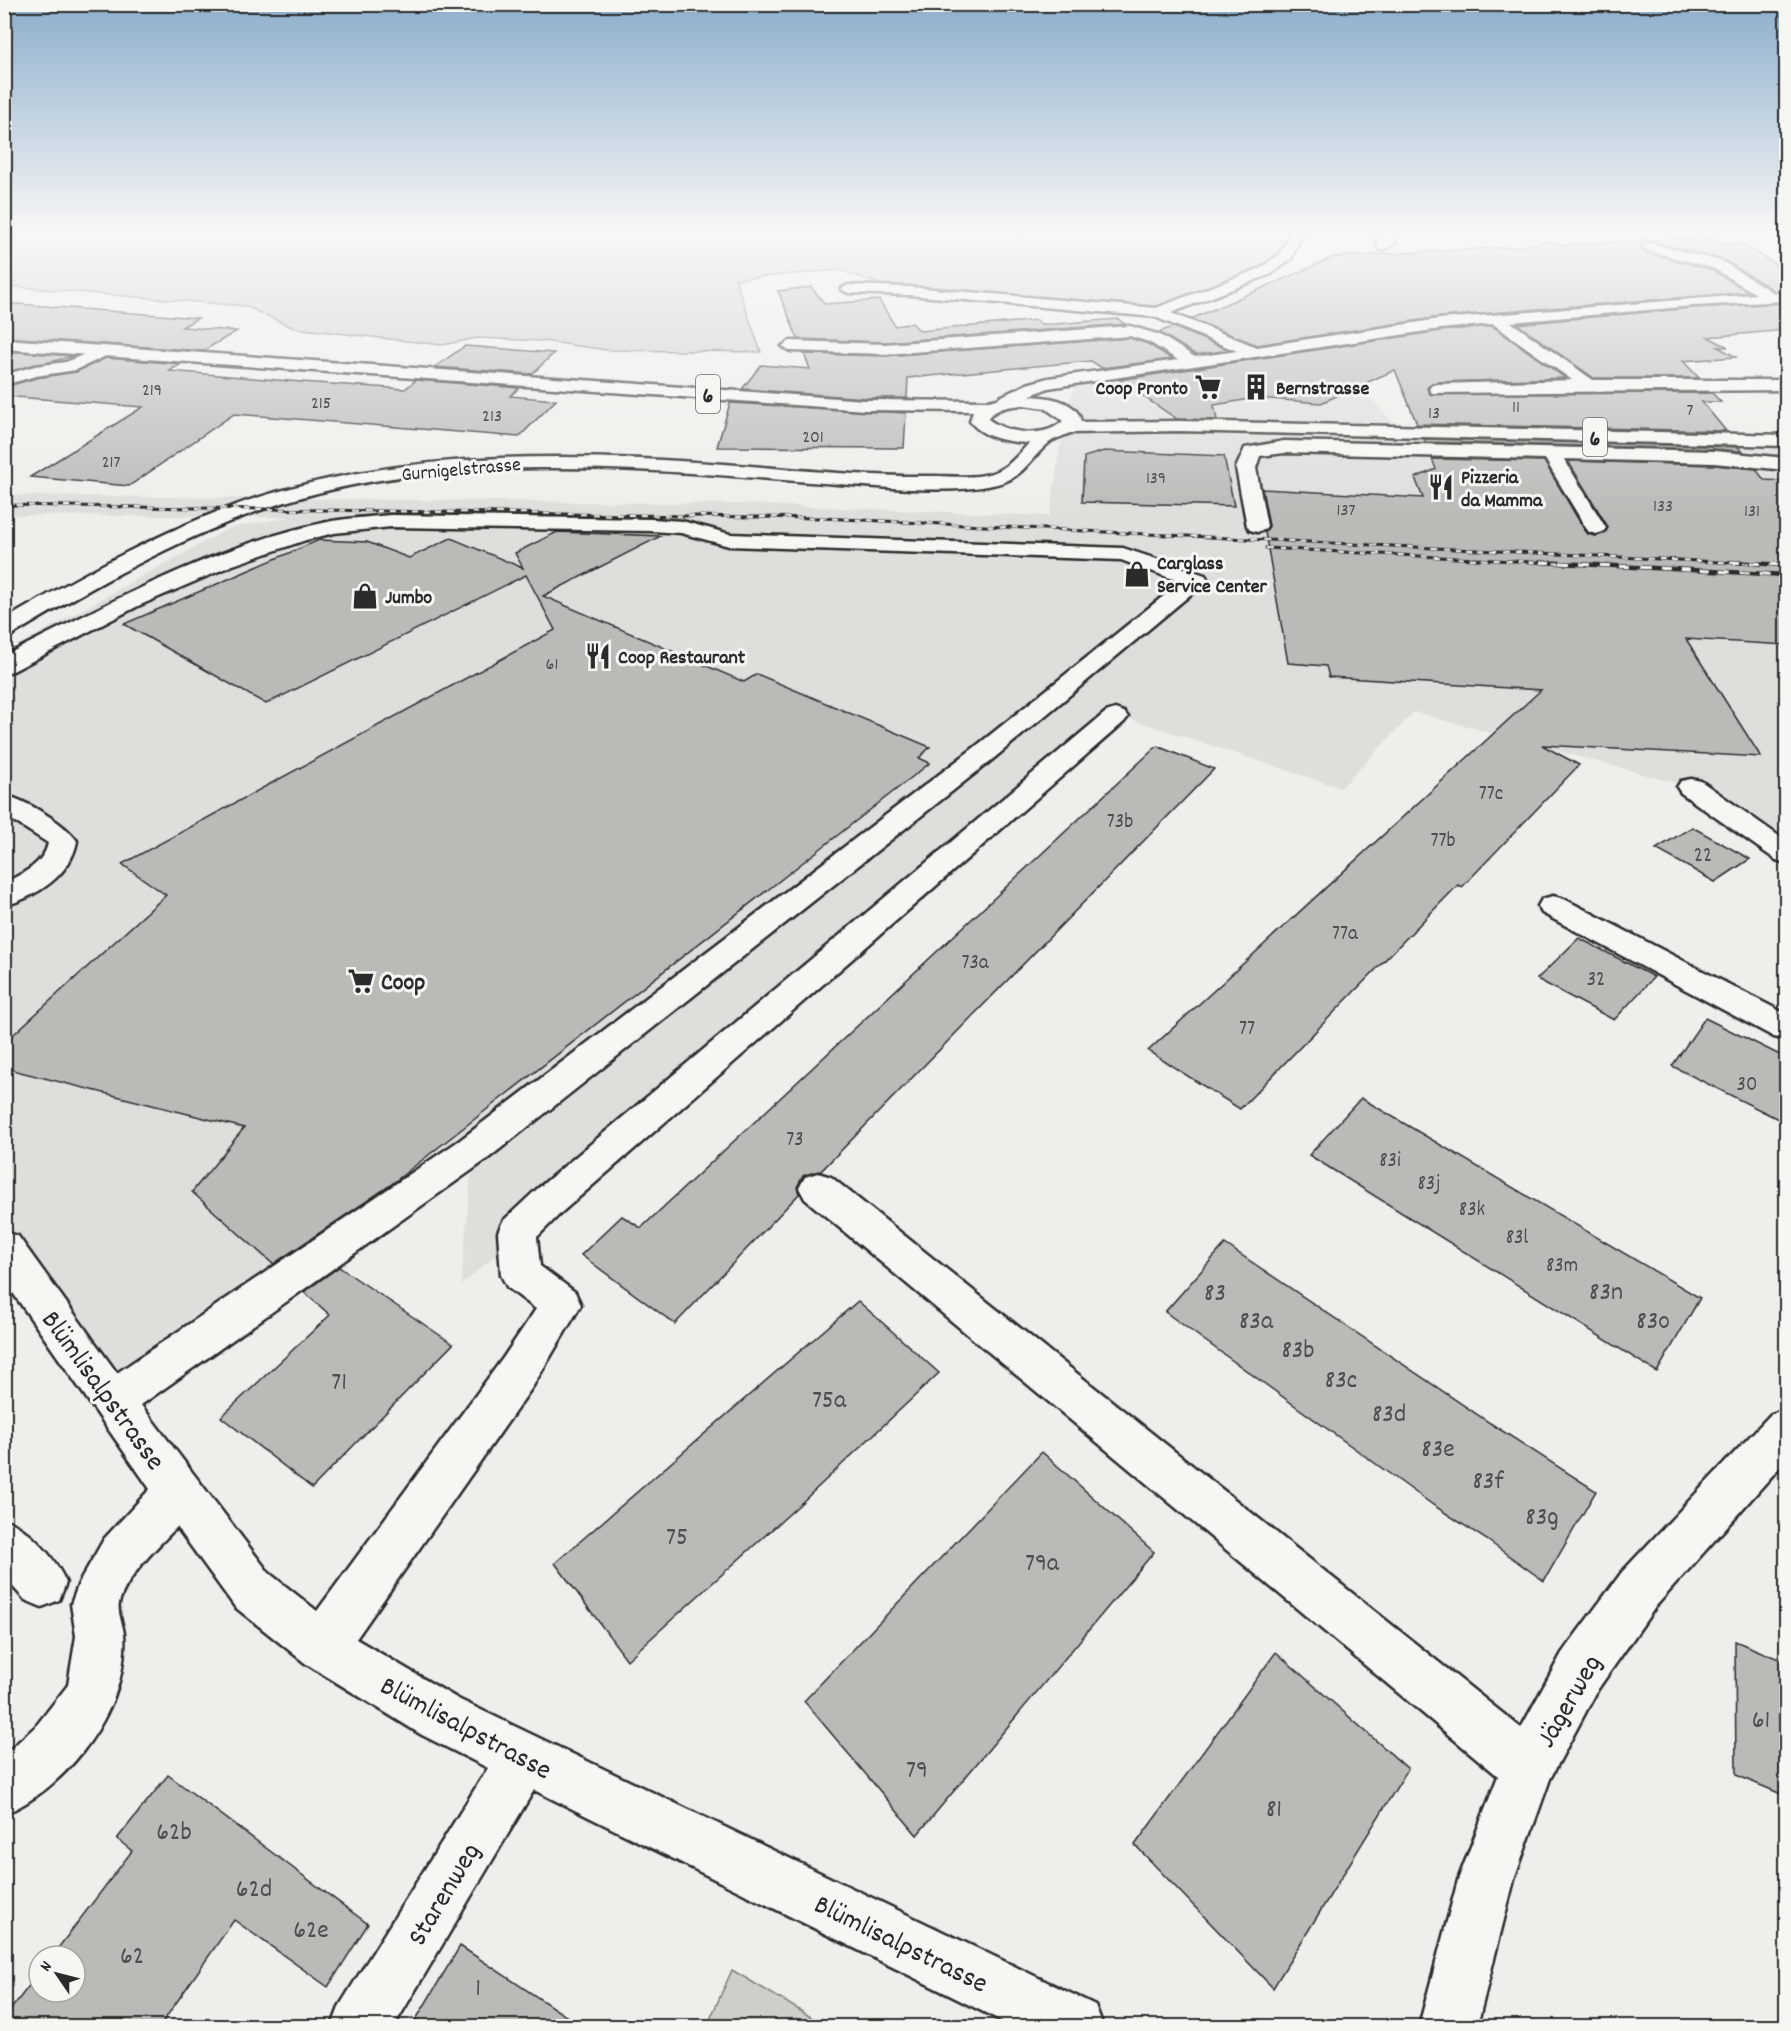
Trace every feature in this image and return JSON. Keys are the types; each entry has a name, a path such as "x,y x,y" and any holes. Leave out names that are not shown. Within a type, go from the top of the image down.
{"street":[{"path":"1187,325 1254,352"},
{"path":"1060,414 1048,435 994,441 980,414 1038,384 1078,380 1387,331 1443,325"},
{"path":"1504,325 1589,385"},
{"path":"790,346 885,349 1130,331 1161,342 1192,362"},
{"name":"6","path":"4,344 865,405 998,404"},
{"path":"4,380 34,371 70,367 104,351"},
{"path":"1060,414 1047,399 1050,393 1078,380"},
{"path":"1438,389 1589,385 1786,385"},
{"path":"998,404 1026,401 1060,414"},
{"name":"6","path":"865,405 907,414 953,418 994,441"},
{"name":"6","path":"1060,414 1179,426 1403,434 1786,441"},
{"name":"Gurnigelstrasse","path":"4,630 89,580 140,554 235,513 309,490 401,472 466,465 544,462 897,482 950,482 997,478 1008,474 1016,469 1048,435"},
{"name":"Gurnigelstrasse","path":"950,482 970,474 994,441"},
{"path":"1257,526 1246,468 1252,452 1284,447 1713,457 1786,464"},
{"path":"1552,455 1596,528"},
{"path":"4,666 130,601 225,560 300,535 334,527 391,521 651,525 682,527 729,540 1123,554 1197,580 984,753 473,1150 112,1401"},
{"path":"322,1646 518,1372 561,1305 521,1275 517,1232 549,1201 1115,717"},
{"path":"1691,787 1786,854"},
{"path":"4,802 50,830 63,841 62,853 49,869 4,896"},
{"path":"1553,906 1786,1028"},
{"path":"818,1188 1528,1767"},
{"name":"Blümlisalpstrasse","path":"4,1248 112,1401 252,1590 322,1646 440,1717 523,1759 1074,2026"},
{"name":"Jägerweg","path":"1448,2026 1486,1880 1528,1767 1580,1671 1639,1588 1786,1429"},
{"path":"4,1788 18,1779 65,1734 92,1691 100,1635 94,1603 114,1566 137,1534 179,1492"},
{"path":"4,1542 42,1583"},
{"name":"Starenweg","path":"362,2026 523,1759"}],"shaded area":[{"path":"287,325 751,325 761,352 607,350 543,341 478,338 442,345 294,328"},
{"path":"1318,342 1403,433 1786,441 1786,854 1691,787 1414,712 1341,788 1115,714 461,1285 473,1151 112,1401 5,1248 4,653 229,528 290,517 5,515 5,495 745,504 1050,516 1065,411 1078,380"},
{"path":"732,1970 826,2026 707,2026"}],"building":[{"path":"4,325 186,325 182,327 237,331 203,351 4,337"},
{"path":"792,325 914,325 920,331 986,325 1115,325 885,342 798,339"},
{"path":"1206,325 1389,325 1257,345"},
{"path":"1518,325 1786,325 1786,330 1708,337 1728,347 1718,347 1736,357 1683,361 1699,378 1594,378"},
{"path":"1492,326 1565,378 1438,382 1432,383 1427,388 1430,394 1712,393 1721,402 1702,402 1726,431 1417,424 1395,370 1321,403 1256,398 1214,405 1217,420 1177,419 1119,380 1440,331"},
{"path":"1173,327 1229,350 1196,355 1159,332"},
{"path":"1130,338 1148,344 1172,359 1102,368 1091,361 908,378 907,398 865,398 742,389 761,365 810,369 804,354 885,356"},
{"path":"465,346 554,353 532,374 435,367"},
{"path":"4,351 74,356 4,373"},
{"path":"106,358 181,364 169,371 301,382 405,389 416,380 519,388 510,396 556,400 519,437 234,414 129,486 30,477 143,407 4,396 4,387 36,378 76,372"},
{"path":"730,403 906,413 904,448 717,447"},
{"path":"1424,439 1738,447 1742,451 1425,442"},
{"path":"1104,451 1224,456 1234,506 1082,502 1084,457"},
{"path":"1432,459 1544,461 1584,529 1588,534 1595,536 1605,533 1608,527 1568,461 1714,465 1756,469 1764,480 1786,481 1786,645 1686,639 1761,757 1542,745 1579,765 1462,887 1458,885 1240,1109 1148,1051 1541,690 1329,677 1326,666 1288,663 1265,532 1269,526 1262,489 1423,498 1415,478 1436,469"},
{"name":"Coop","path":"557,532 661,536 543,596 744,682 757,674 930,747 919,758 930,763 389,1186 273,1264 192,1192 244,1128 4,1068 4,1043 166,895 122,864 555,630 526,575 266,704 124,624 319,540 367,542 409,558 451,538 523,568 515,553"},
{"path":"1157,746 1214,769 821,1171 803,1176 797,1187 799,1194 675,1324 581,1255 622,1216 641,1228"},
{"path":"1692,827 1750,859 1715,882 1656,849"},
{"path":"1579,938 1654,977 1614,1020 1537,979"},
{"path":"1705,1018 1786,1058 1786,1123 1672,1066"},
{"path":"1361,1098 1700,1298 1657,1372 1309,1155"},
{"path":"1225,1244 1490,1423 1596,1491 1544,1581 1433,1505 1165,1312"},
{"path":"339,1267 453,1344 312,1488 221,1417 330,1315 304,1292"},
{"path":"858,1301 939,1373 798,1506 627,1660 555,1563"},
{"path":"1042,1452 1154,1552 917,1835 804,1701"},
{"path":"1735,1641 1786,1662 1786,1796 1736,1775"},
{"path":"1276,1652 1408,1769 1273,1988 1135,1845"},
{"path":"168,1775 368,1924 328,1987 234,1920 160,2026 4,2026 4,2018 27,1988 27,2004 87,2004 87,1944 61,1944 132,1851 117,1839"},
{"path":"460,1946 581,2026 412,2026"}],"railway":[{"path":"4,505 822,518 1760,564"},
{"path":"1266,548 1569,564"},
{"path":"1540,562 1786,575"},
{"path":"1730,562 1786,565"}],"place":[{"name":"Coop Pronto","path":"1208,387"},
{"name":"Bernstrasse","path":"1256,387"},
{"name":"Pizzeria da Mamma","path":"1441,487"},
{"name":"Carglass Service Center","path":"1137,574"},
{"name":"Jumbo","path":"365,596"},
{"name":"Coop Restaurant","path":"598,656"},
{"name":"Coop","path":"361,981"}]}
